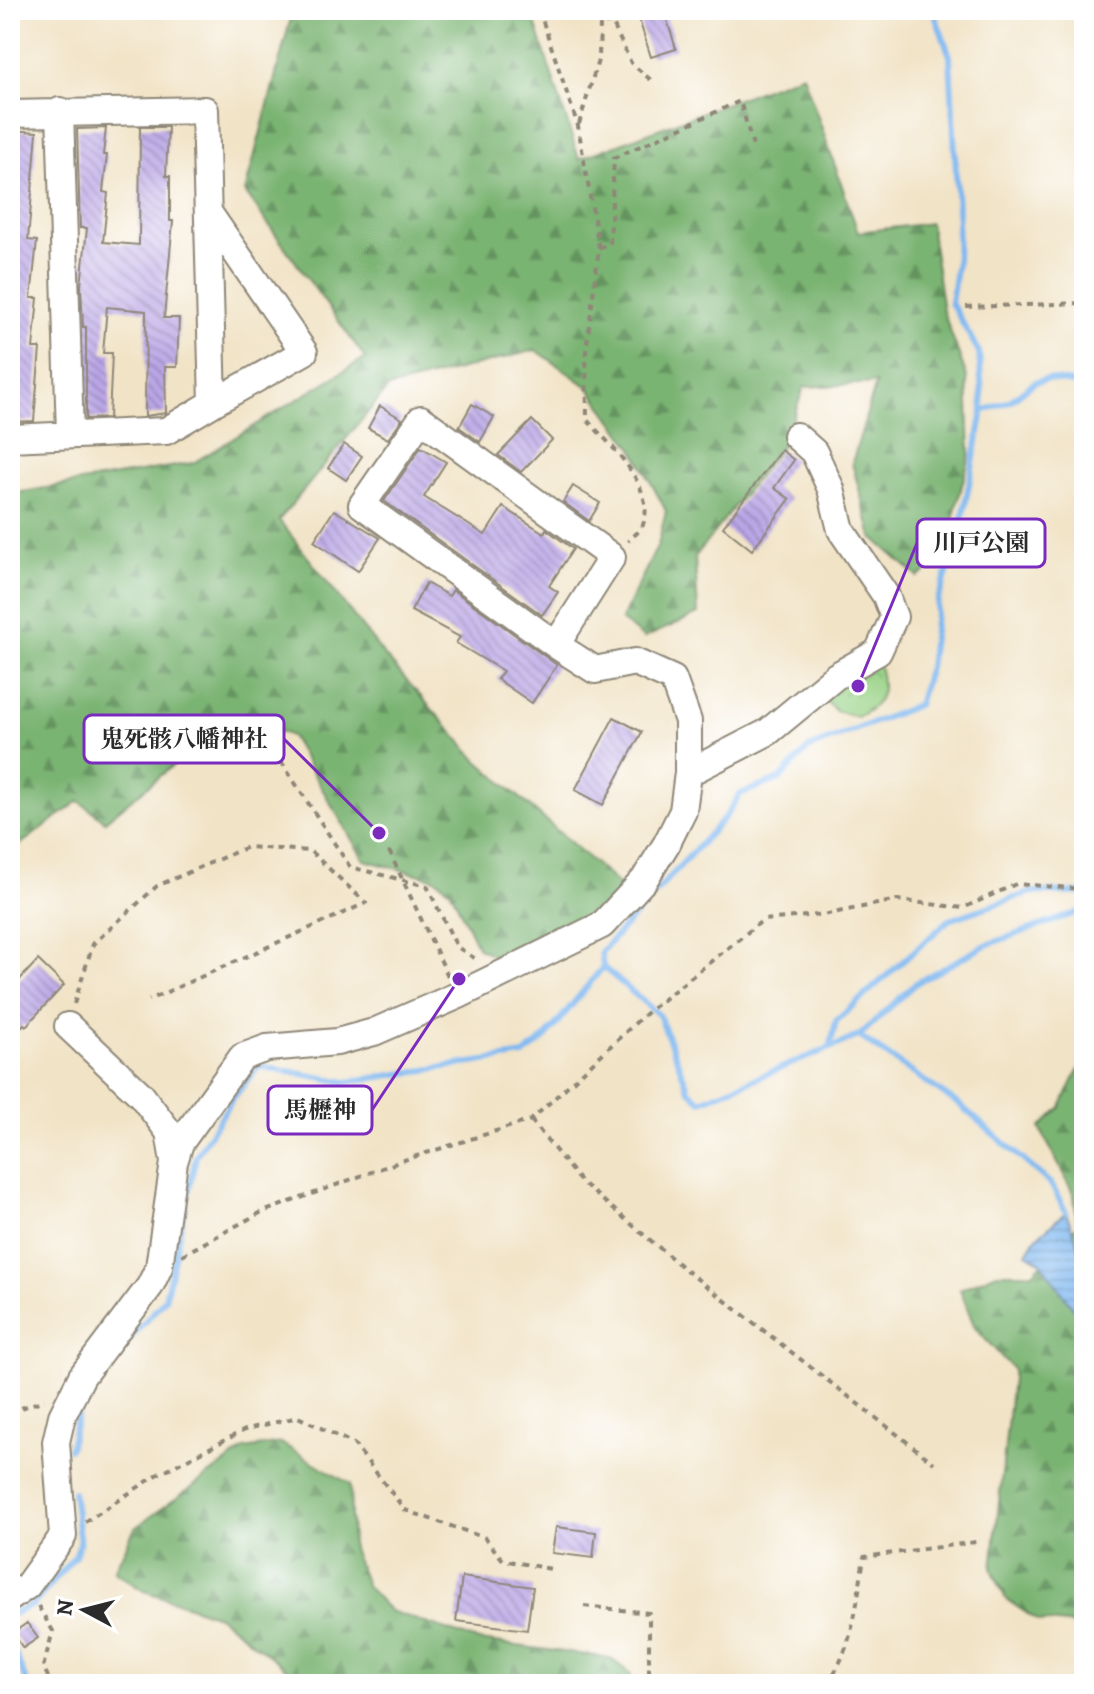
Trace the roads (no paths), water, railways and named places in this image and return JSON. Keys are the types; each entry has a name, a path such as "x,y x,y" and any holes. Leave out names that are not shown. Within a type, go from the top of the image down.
{"street":[{"path":"10,114 205,110 213,403"},
{"path":"60,111 70,435"},
{"path":"10,438 166,431 304,352 208,212"},
{"path":"19,1592 63,1536 56,1442 62,1416 82,1376 150,1286 159,1267 174,1162 180,1143 242,1057 267,1048 337,1042 374,1032 459,995 602,925 644,880 683,811 688,773 688,721 673,679 635,662 595,670 556,645 362,505 421,419 612,557 556,645"},
{"path":"688,773 768,732 836,676 878,652 894,617 886,596 841,530 831,489 814,452 796,436"},
{"path":"68,1026 141,1095 169,1132 174,1162"}],"water":[{"path":"1066,1212 1084,1261 1084,1324 1040,1261 1027,1253 1036,1238"}],"waterway":[{"path":"102,1370 165,1299 196,1156 233,1098 259,1066 346,1082 524,1055 545,1038 603,967 601,952 726,816 740,794 780,779 809,748 918,705 929,667 938,599 958,542 983,411 979,352 951,303 957,261 958,212 950,56 933,10"},
{"path":"983,411 1010,401 1035,382 1049,379 1077,384 1084,364"},
{"path":"830,1048 836,1021 949,920 1032,892 1084,893"},
{"path":"603,967 659,1015 689,1090 701,1101 859,1036 916,983 986,945 1082,911"},
{"path":"859,1036 961,1106 1051,1184 1066,1212"},
{"path":"69,1449 80,1406"},
{"path":"10,1615 33,1605 75,1556 80,1543 73,1492"},
{"path":"10,1646 27,1684"}],"place":[{"name":"川戸公園","path":"858,686"},
{"name":"鬼死骸八幡神社","path":"379,833"},
{"name":"馬櫪神","path":"459,979"}]}
